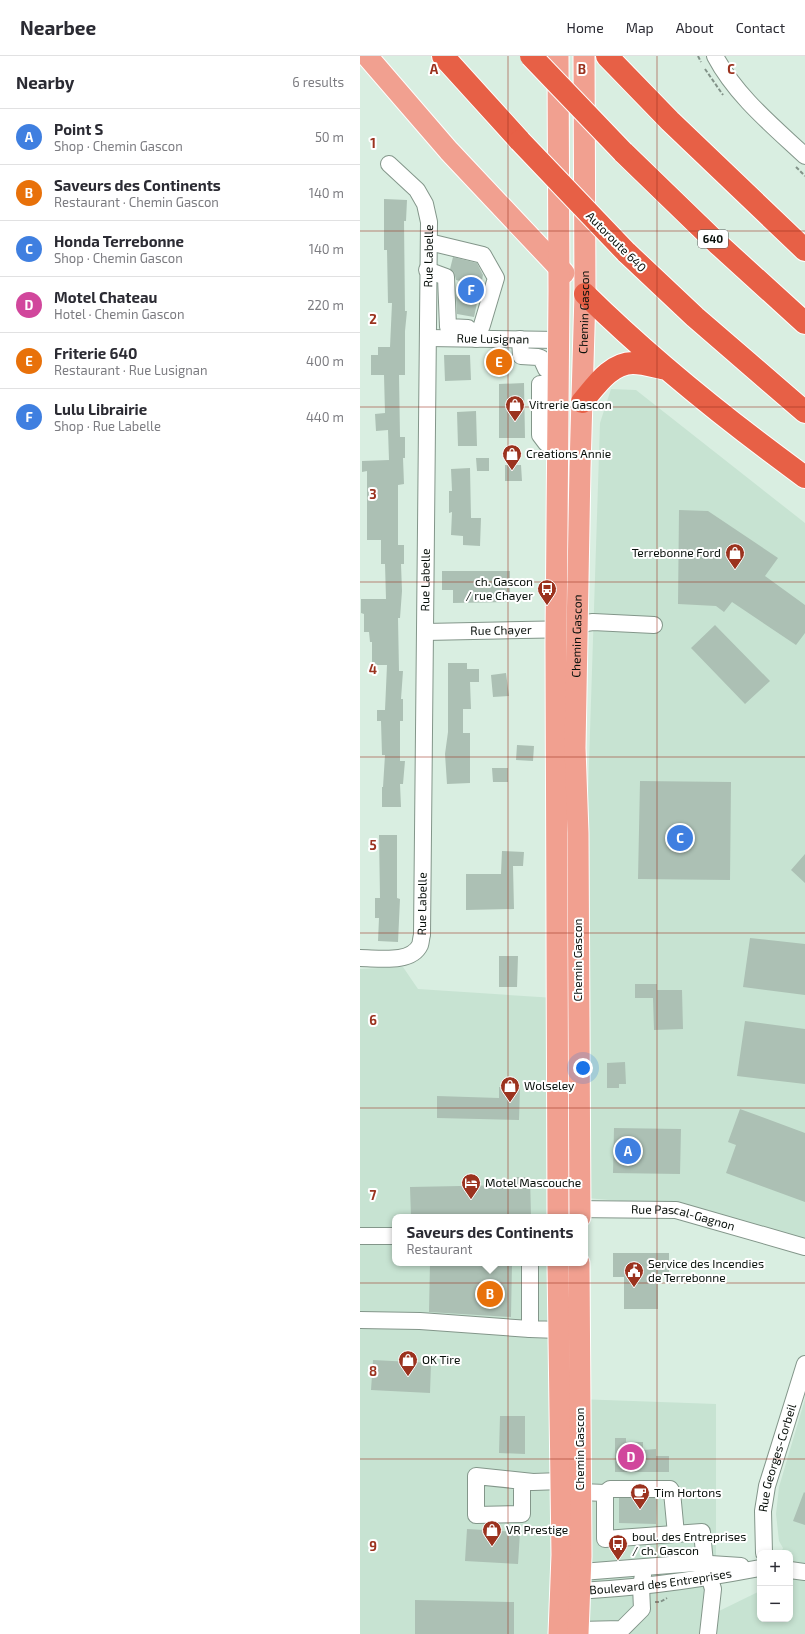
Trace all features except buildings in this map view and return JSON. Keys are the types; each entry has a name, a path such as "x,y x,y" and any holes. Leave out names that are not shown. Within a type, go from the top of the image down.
{"highway":[{"name":"Autoroute 640","path":"443,56 520,141 626,252 700,322 805,412"},
{"name":"640","path":"531,56 623,152 718,244 805,323"},
{"path":"607,56 670,121 805,250"},
{"path":"585,294 668,369 748,434 805,477"},
{"path":"582,402 608,374 624,364 638,363 668,369"}],"main road":[{"path":"367,56 449,151 585,294"},
{"name":"Chemin Gascon","path":"558,56 559,268 556,629 558,1213"},
{"name":"Chemin Gascon","path":"580,1213 578,832 575,748 585,294 584,56"},
{"name":"Chemin Gascon","path":"558,1266 561,1481 570,1582 572,1633"},
{"name":"Chemin Gascon","path":"570,1582 581,1492 579,1266"}],"street":[{"path":"715,56 729,79 742,94 805,156"},
{"name":"Rue Labelle","path":"360,958 400,958 414,953 420,945 422,935 426,632 427,270 429,242 425,204 417,190 389,164"},
{"path":"429,242 483,255 496,278 479,333"},
{"path":"427,270 446,277 448,333"},
{"name":"Rue Lusignan","path":"428,338 448,333 479,333 520,339 558,340"},
{"path":"520,339 521,356 541,358 546,369 558,376"},
{"path":"577,629 586,623 593,622 654,625"},
{"name":"Rue Chayer","path":"426,632 577,629"},
{"name":"Rue Pascal-Gagnon","path":"558,1213 676,1210 805,1247"},
{"path":"360,1236 392,1236"},
{"path":"530,1266 530,1329"},
{"path":"360,1320 420,1321 559,1330"},
{"name":"Rue Georges-Corbeil","path":"764,1550 763,1510 767,1486 805,1364"},
{"path":"522,1481 561,1481"},
{"path":"581,1492 605,1493 610,1489 670,1489 672,1492 676,1534"},
{"path":"605,1493 605,1539 702,1532 708,1570 713,1585 708,1634"},
{"path":"572,1633 622,1632 642,1609 642,1568"},
{"name":"Boulevard des Entreprises","path":"570,1582 642,1568 708,1570 757,1568"},
{"name":"Boulevard des Entreprises","path":"570,1582 641,1586 708,1570"},
{"path":"793,1570 805,1572"}],"shaded area":[{"path":"611,389 636,390 805,523 805,1245 690,1207 575,1197 600,423"},
{"path":"403,967 418,989 555,998 567,1214 392,1214 392,1266 570,1266 577,1399 716,1404 716,1634 360,1634 360,969"},
{"path":"805,1399 805,1634 717,1634 717,1612 757,1592 757,1622 793,1622 793,1550 782,1550 783,1548 779,1541 776,1514 779,1487"}],"place":[{"name":"Lulu Librairie","path":"471,290"},
{"name":"Friterie 640","path":"499,362"},
{"name":"Vitrerie Gascon","path":"515,422"},
{"name":"Creations Annie","path":"512,471"},
{"name":"Terrebonne Ford","path":"735,570"},
{"name":"ch. Gascon / rue Chayer","path":"547,606"},
{"name":"Honda Terrebonne","path":"680,838"},
{"name":"Wolseley","path":"510,1103"},
{"name":"Point S","path":"628,1151"},
{"name":"Motel Mascouche","path":"471,1200"},
{"name":"Service des Incendies de Terrebonne","path":"634,1288"},
{"name":"Saveurs des Continents","path":"490,1294"},
{"name":"OK Tire","path":"408,1377"},
{"name":"Motel Chateau","path":"631,1457"},
{"name":"Tim Hortons","path":"640,1510"},
{"name":"VR Prestige","path":"492,1547"},
{"name":"boul. des Entreprises / ch. Gascon","path":"618,1561"}]}
